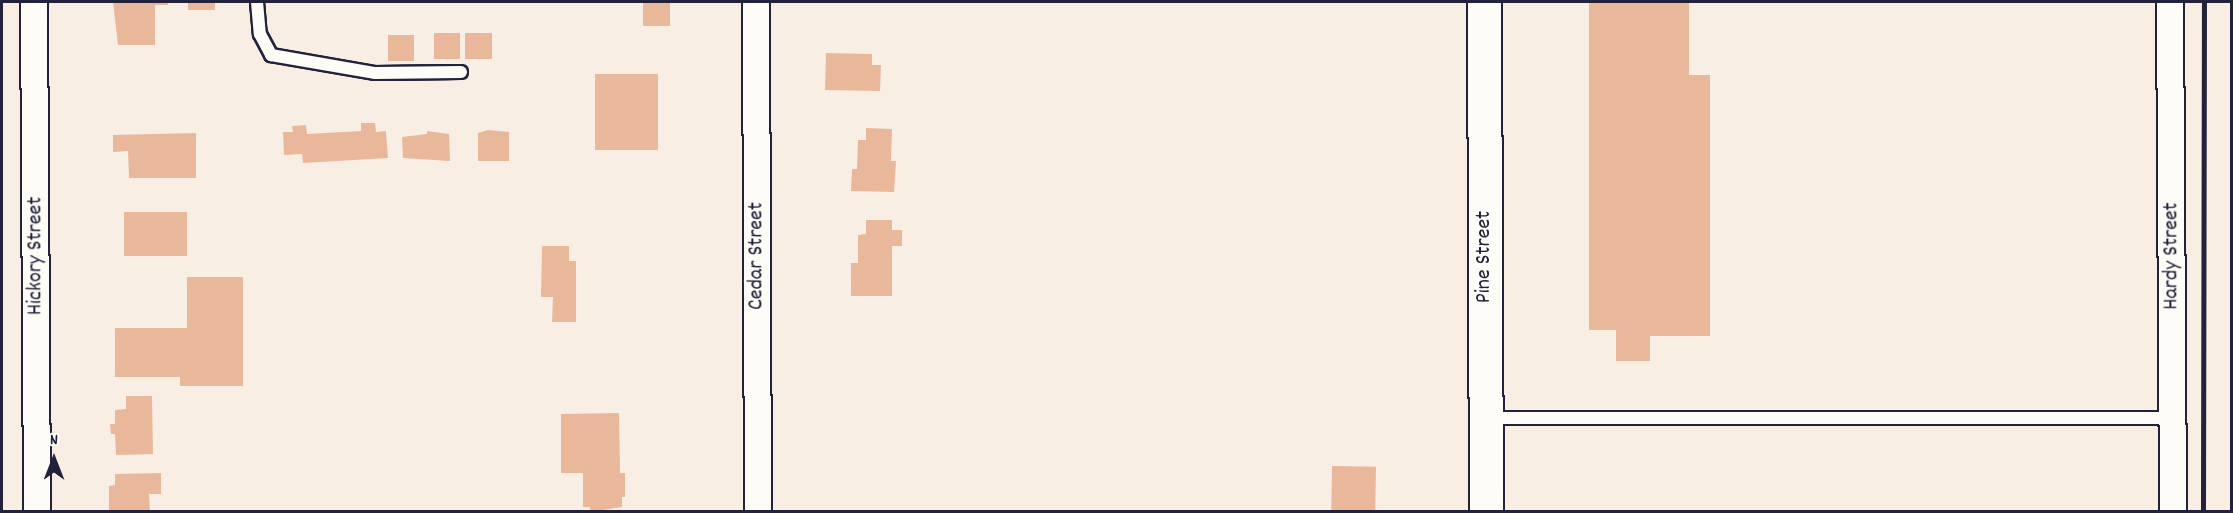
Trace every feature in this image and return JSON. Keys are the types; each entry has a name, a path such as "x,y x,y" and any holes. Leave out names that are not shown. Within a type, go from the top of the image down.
{"main road":[{"name":"Pine Street","path":"1484,2 1486,512"}],"street":[{"name":"Hickory Street","path":"34,2 37,512"},
{"name":"Cedar Street","path":"756,2 758,512"},
{"name":"Hardy Street","path":"2170,2 2173,512"}],"lane":[{"path":"257,2 260,34 271,55 375,74 461,72"},
{"path":"1485,417 2173,417"}],"building":[{"path":"113,2 168,2 168,5 155,5 155,45 118,45"},
{"path":"188,2 215,2 215,10 188,10"},
{"path":"643,2 670,2 670,26 643,26"},
{"path":"1589,2 1689,2 1689,75 1710,75 1710,336 1650,336 1650,361 1616,361 1616,330 1589,330"},
{"path":"434,33 460,33 460,59 434,59"},
{"path":"465,33 492,33 492,59 465,59"},
{"path":"388,35 414,35 414,61 388,61"},
{"path":"826,53 872,54 872,65 881,65 880,91 825,90"},
{"path":"595,74 658,74 658,150 595,150"},
{"path":"361,123 375,123 376,132 386,131 388,158 303,163 302,154 284,155 283,132 293,132 292,126 306,125 307,134 361,131"},
{"path":"866,128 892,129 891,161 896,161 894,192 851,191 852,169 857,169 858,140 866,140"},
{"path":"488,130 509,132 509,161 478,161 478,133"},
{"path":"427,131 449,134 450,161 403,158 402,137 427,134"},
{"path":"196,133 196,178 129,178 128,151 113,152 113,135"},
{"path":"124,212 187,212 187,256 124,256"},
{"path":"866,220 892,220 892,230 902,230 902,246 892,246 892,296 851,296 851,263 858,263 858,235 866,234"},
{"path":"542,246 569,246 569,261 576,261 576,322 552,322 553,297 541,297"},
{"path":"187,277 243,277 243,386 180,386 180,377 115,377 115,328 187,328"},
{"path":"126,396 152,396 153,454 116,455 115,434 111,434 110,424 115,424 115,410 126,409"},
{"path":"619,413 620,473 625,473 625,497 622,497 622,507 590,512 590,507 583,507 583,473 561,473 561,414"},
{"path":"1332,466 1376,467 1375,512 1331,512"},
{"path":"161,473 161,494 149,494 150,512 109,512 109,486 115,485 115,474"}],"railway":[{"path":"2203,512 2204,2"}]}
